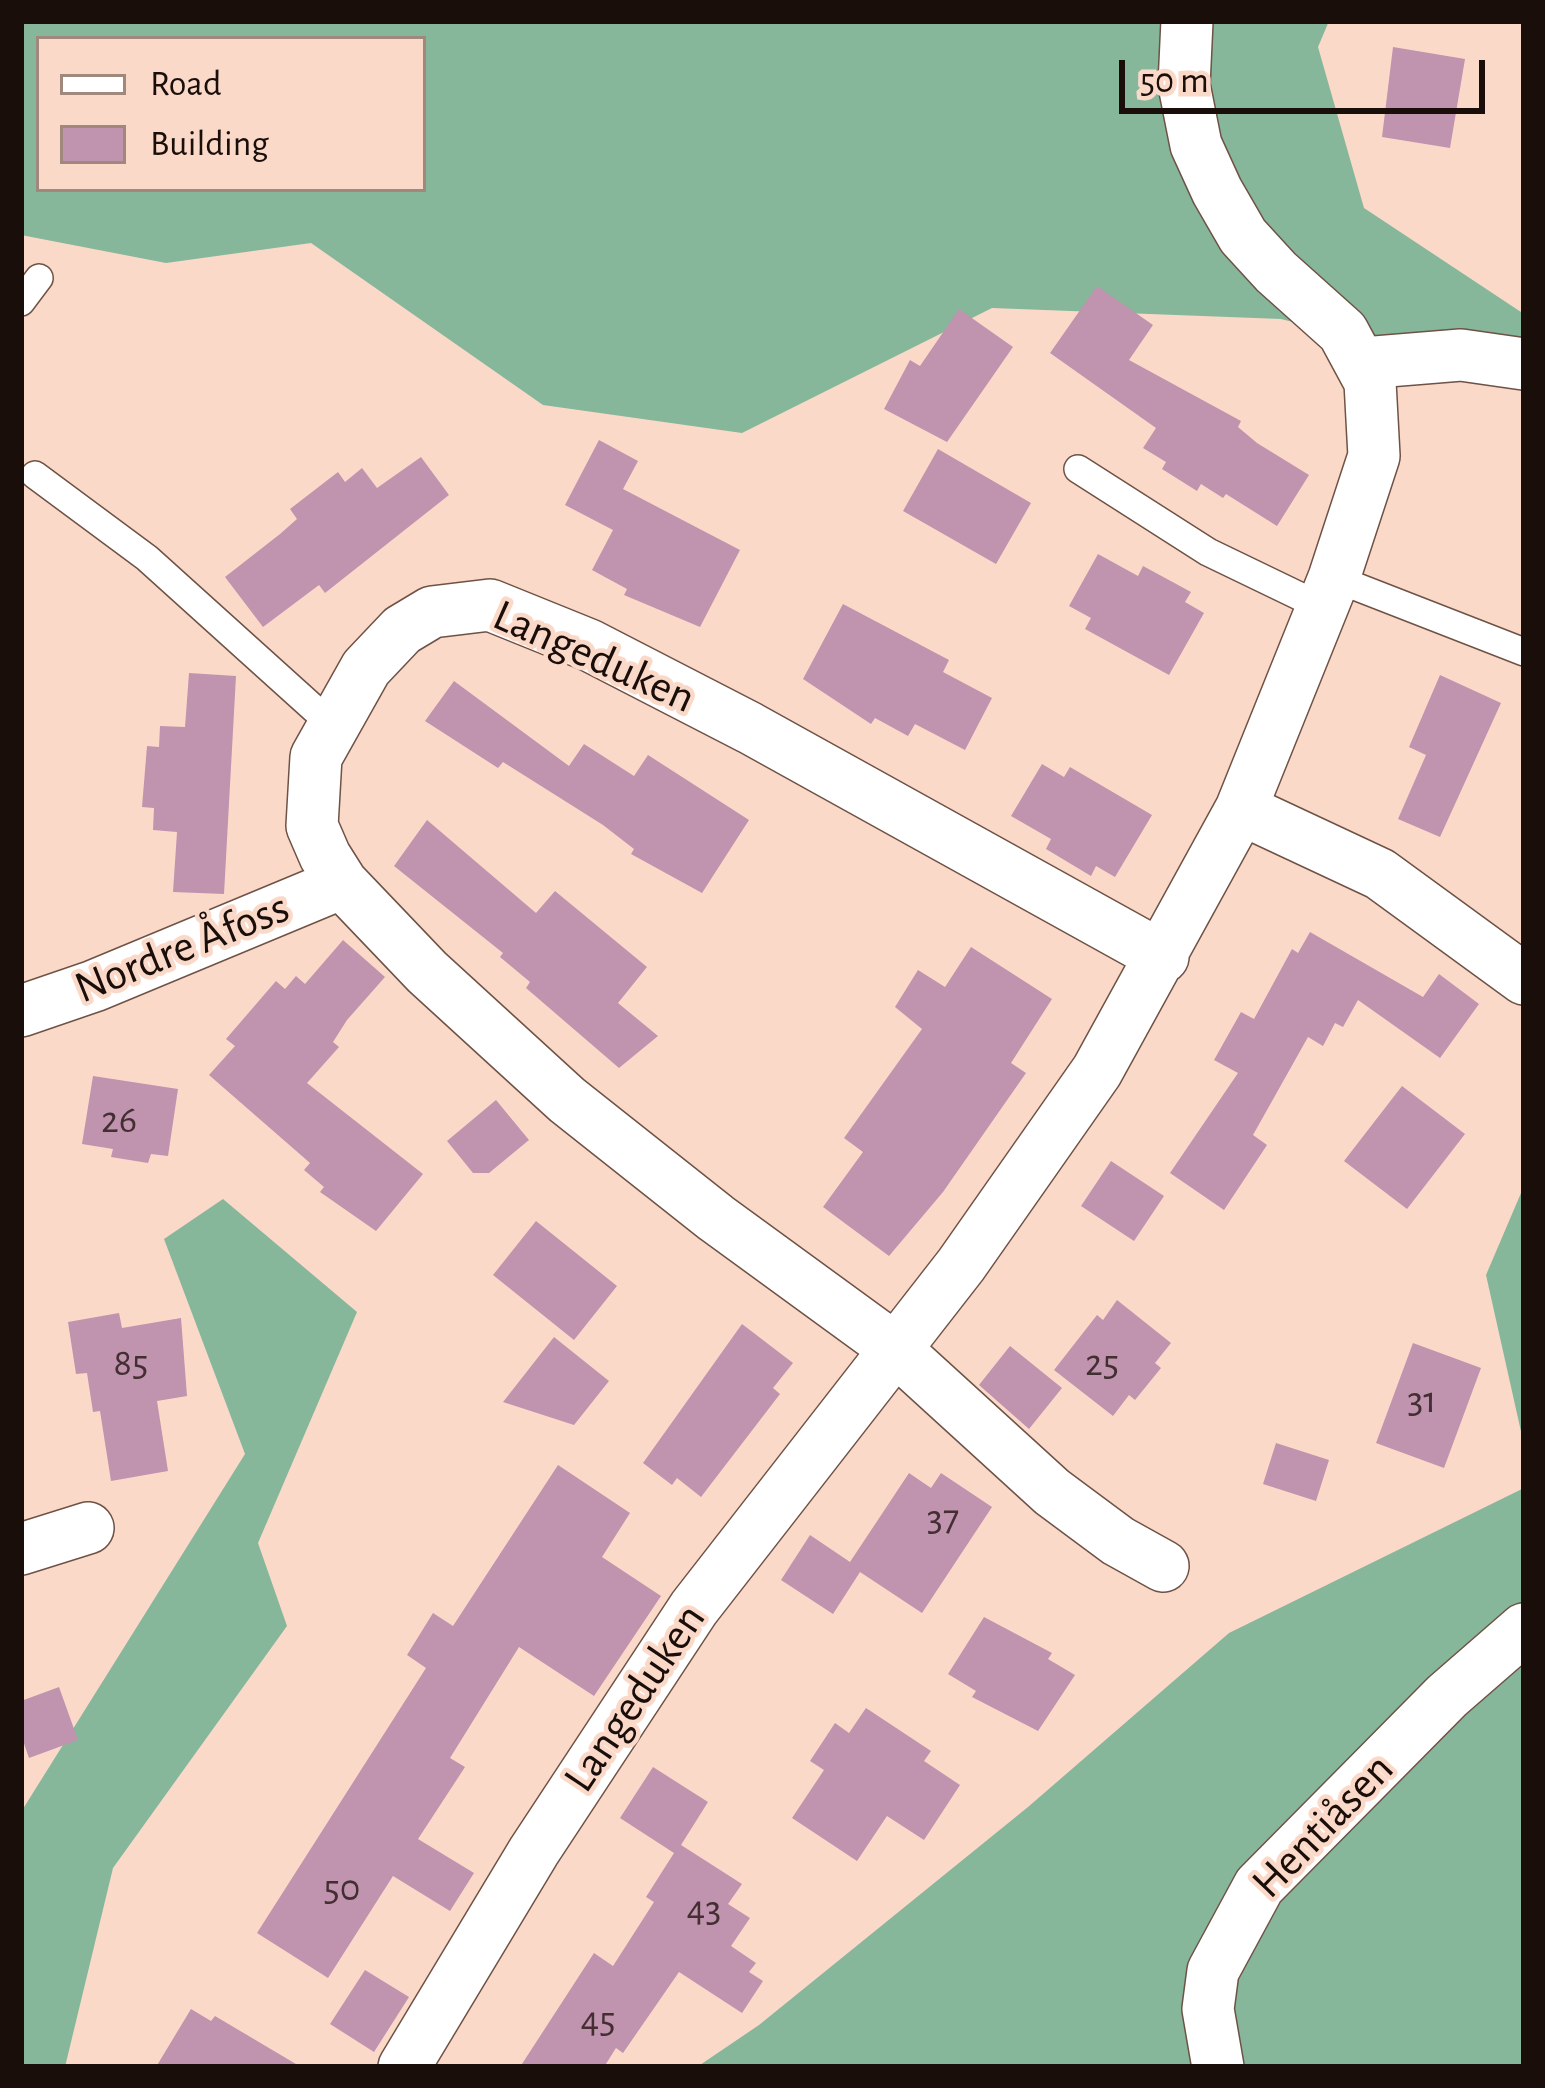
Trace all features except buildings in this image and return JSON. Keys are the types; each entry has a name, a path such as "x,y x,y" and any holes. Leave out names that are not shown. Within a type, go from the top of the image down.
{"street":[{"name":"Langeduken","path":"404,2067 534,1851 694,1608 1048,1146 1163,958 1241,809 1328,592 1374,456 1375,414 1363,363 1343,332 1243,236 1217,191 1196,145 1184,85 1187,21"},
{"path":"1363,363 1461,355 1524,364"},
{"name":"Langeduken","path":"1163,958 750,728 589,645 490,605 432,612 402,630 366,668 316,757 312,826 342,883 427,972 567,1100 716,1218 893,1347 1052,1492 1118,1541 1163,1566"},
{"path":"1241,809 1380,874 1524,980"},
{"name":"Nordre Åfoss","path":"21,1010 94,986 342,883"},
{"path":"21,1549 88,1528"},
{"name":"Hentiåsen","path":"1215,2066 1208,2009 1213,1971 1258,1886 1448,1696 1524,1629"}],"lane":[{"path":"21,302 39,278"},
{"path":"1078,469 1208,552 1524,652"},
{"path":"35,476 147,558 332,724"}],"green space":[{"path":"21,21 1329,21 1318,47 1364,208 1524,314 1524,380 1281,319 992,308 742,433 543,405 311,243 166,263 21,235"},
{"path":"1524,1186 1524,1445 1486,1275"},
{"path":"223,1199 357,1312 258,1543 287,1626 113,1868 65,2067 21,2067 21,1812 245,1454 164,1239"},
{"path":"1524,1488 1524,2067 697,2067 759,2025 1028,1807 1229,1633"}]}
